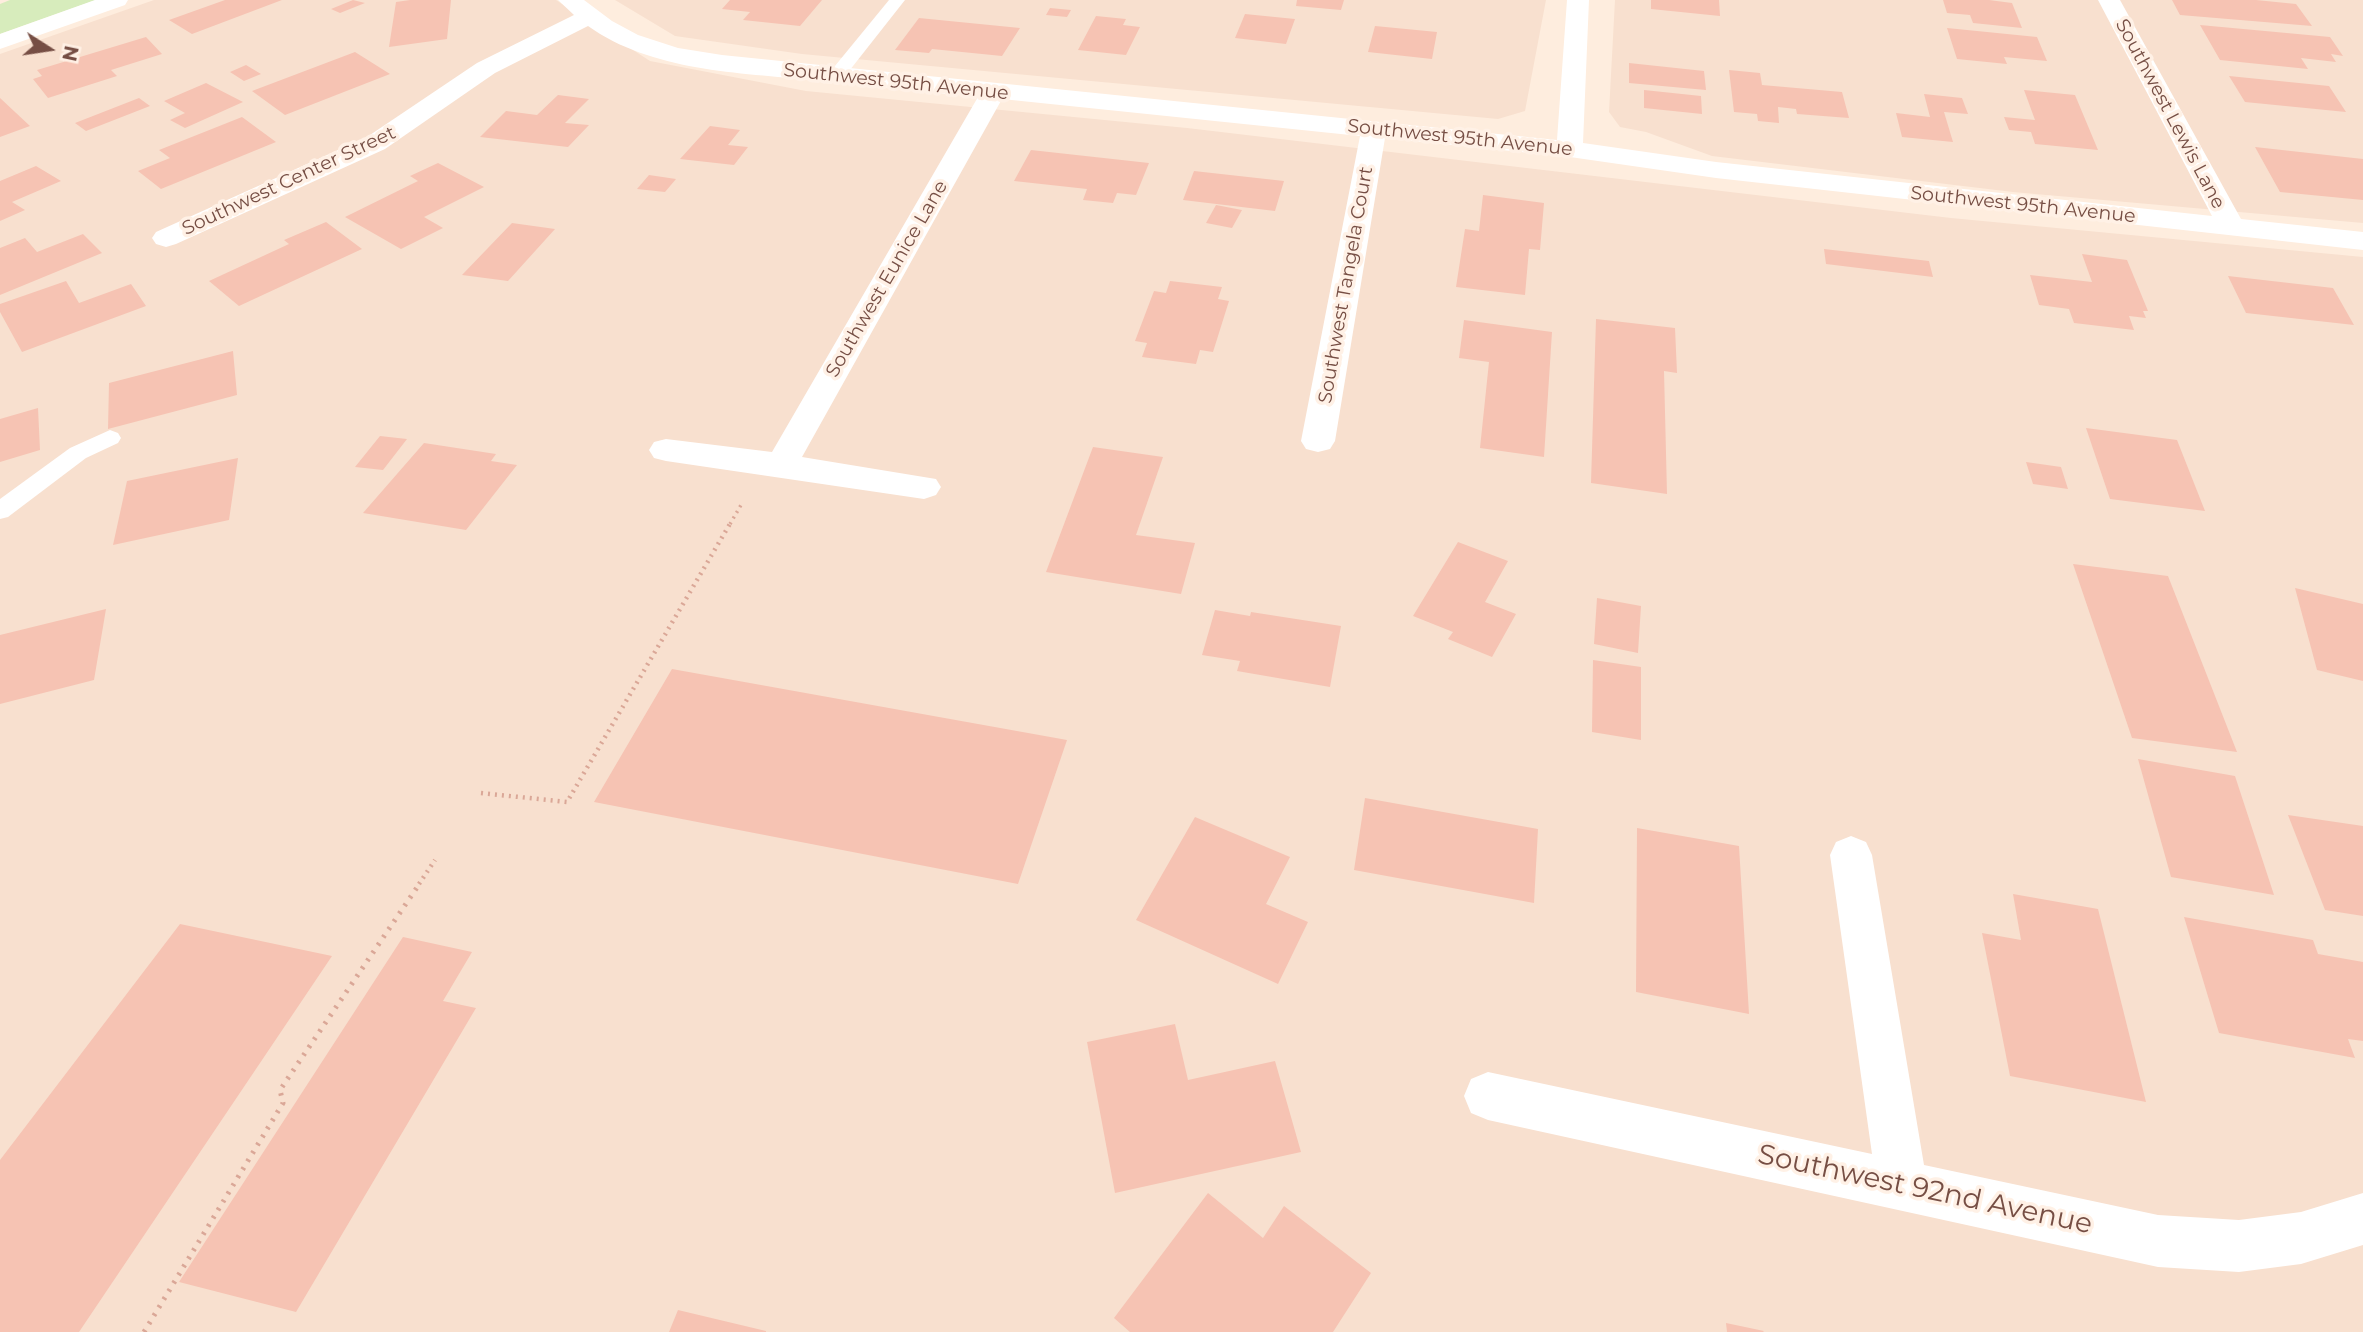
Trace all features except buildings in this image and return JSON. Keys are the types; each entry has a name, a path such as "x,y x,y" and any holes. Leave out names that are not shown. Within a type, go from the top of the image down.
{"street":[{"path":"0,41 117,0"},
{"name":"Southwest 95th Avenue","path":"569,0 609,29 661,50 685,56 993,93 1570,149 1716,170 2363,241"},
{"path":"1570,149 1578,0"},
{"name":"Southwest Lewis Lane","path":"2109,0 2232,228"},
{"name":"Southwest Center Street","path":"166,239 376,143 486,68 591,15"},
{"name":"Southwest Eunice Lane","path":"781,465 993,93"},
{"name":"Southwest Tangela Court","path":"1318,441 1374,130"},
{"path":"666,450 923,487"},
{"path":"1851,855 1902,1185"},
{"name":"Southwest 92nd Avenue","path":"1488,1096 2158,1241 2239,1246 2301,1238 2363,1219"}],"lane":[{"path":"836,76 897,0"},
{"path":"0,511 78,453 110,438"}],"path":[{"path":"481,793 567,802 748,494 781,465"},
{"path":"144,1332 283,1103 280,1090 435,860"}],"shaded area":[{"path":"154,0 556,0 650,61 806,91 1187,128 1951,218 2363,257 2363,1332 0,1332 0,54"},
{"path":"615,0 1546,0 1525,111 1498,119 802,54 675,36"},
{"path":"1615,0 2363,0 2363,223 2013,192 1712,156 1646,132 1620,127 1609,112"}],"green space":[{"path":"10,0 96,0 0,34 0,4"}]}
